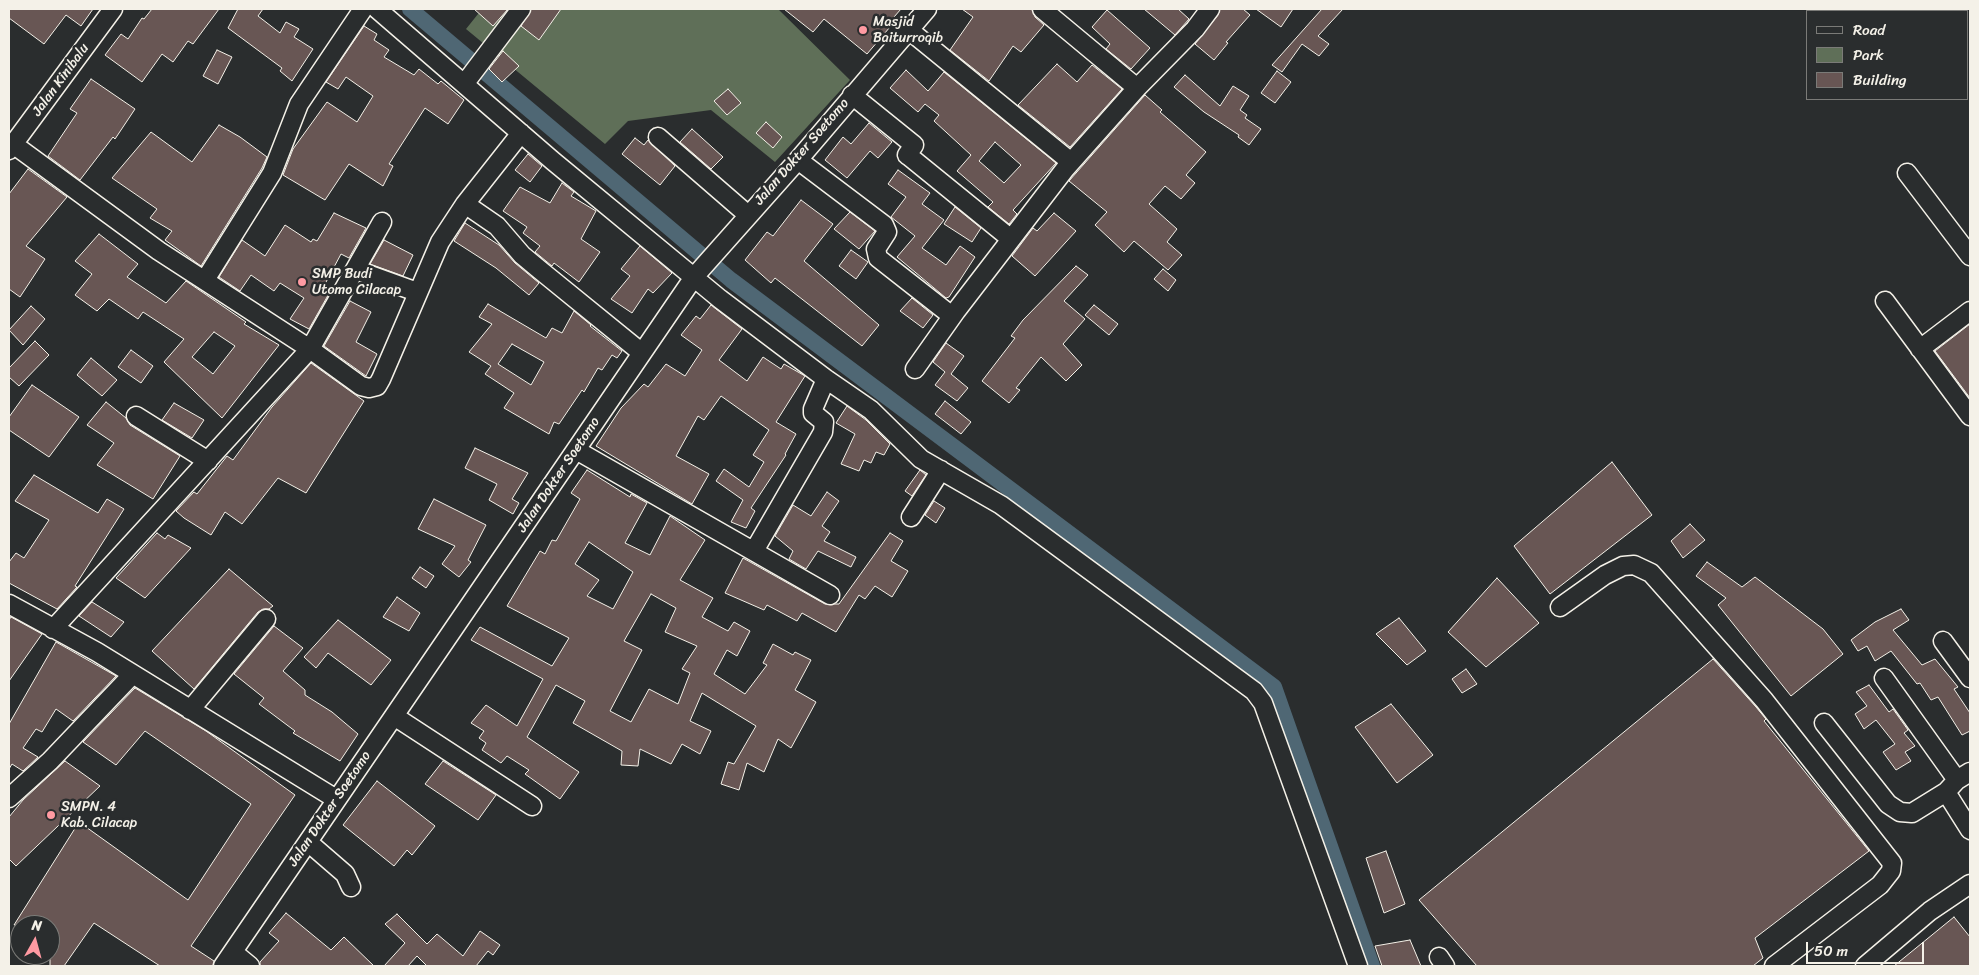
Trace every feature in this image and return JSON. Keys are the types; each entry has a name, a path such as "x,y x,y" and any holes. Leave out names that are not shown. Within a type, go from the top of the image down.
{"street":[{"name":"Jalan Kinibalu","path":"11,148 112,9"},
{"path":"205,280 272,173 300,104 363,9"},
{"path":"377,9 472,73 521,133 699,270 746,320 871,410 908,448 1001,506 1257,694 1263,703 1358,966"},
{"path":"472,73 521,9"},
{"name":"Jalan Dokter Soetomo","path":"228,959 699,270 798,160 927,9"},
{"path":"1042,9 1137,88"},
{"path":"915,369 952,316 1071,162 1137,88 1196,29 1210,9"},
{"path":"909,30 1071,162"},
{"path":"852,95 914,145 907,155 910,158 1011,239"},
{"path":"11,148 159,251 310,349 361,386 370,388 376,386 440,242 465,204 521,133"},
{"path":"658,137 748,215"},
{"path":"798,160 884,225 887,232 876,249 878,258 952,316"},
{"path":"1907,173 1970,256"},
{"path":"465,204 497,226 522,254 540,270 642,352"},
{"path":"53,629 310,349 382,222"},
{"path":"356,270 417,292"},
{"path":"1886,301 1970,416"},
{"path":"1920,349 1970,311"},
{"path":"754,551 823,432 824,422 812,409 826,379"},
{"path":"136,416 208,462"},
{"path":"576,450 830,596"},
{"path":"911,517 941,470"},
{"path":"1560,607 1605,575 1623,566 1634,565 1651,573 1764,700 1892,863 1891,871 1880,884 1774,966"},
{"path":"9,605 133,674 336,800"},
{"path":"190,710 266,619"},
{"path":"1943,641 1970,678"},
{"path":"9,797 50,761 133,674"},
{"path":"1884,678 1958,781 1970,830"},
{"path":"394,716 532,806"},
{"path":"1824,723 1888,804 1900,812 1912,813 1958,781"},
{"path":"308,842 345,874 351,887"},
{"path":"1864,966 1930,911 1970,884"},
{"path":"228,959 250,966"}],"green space":[{"path":"482,9 778,9 850,80 775,162 711,110 628,121 605,144 466,29"}],"building":[{"path":"9,9 93,9 81,26 66,15 44,44 9,18"},
{"path":"152,9 219,9 193,44 188,41 173,62 162,54 142,82 105,55 121,34 128,39 142,18 144,19"},
{"path":"238,9 263,9 258,16 280,33 286,22 299,29 294,37 313,49 292,81 280,71 282,68 228,28"},
{"path":"474,9 508,9 493,26"},
{"path":"531,9 561,9 539,40 521,26"},
{"name":"Masjid Baiturroqib","path":"784,9 901,9 887,25 890,27 867,54 824,19 813,32"},
{"path":"962,9 1032,9 1035,17 1044,25 1021,52 1013,46 989,81 950,50 973,17"},
{"path":"1144,9 1178,9 1189,19 1175,35"},
{"path":"1220,9 1243,9 1250,15 1226,42 1228,43 1214,60 1195,44 1218,15"},
{"path":"1256,9 1293,9 1281,27"},
{"path":"1322,9 1343,9 1318,36 1329,44 1319,56 1302,44 1282,72 1272,65"},
{"path":"1107,10 1150,48 1131,69 1106,49 1110,44 1092,27"},
{"path":"364,26 377,34 374,40 389,50 384,57 414,75 419,69 438,84 441,81 464,100 448,124 425,108 389,164 393,166 383,186 349,164 325,200 283,175 293,149 327,102 357,122 373,96 346,77 338,89 326,82"},
{"path":"217,50 232,57 218,84 203,76"},
{"path":"503,51 519,66 502,82 489,69"},
{"path":"1057,64 1077,82 1092,65 1122,89 1070,147 1018,105"},
{"path":"906,70 928,91 944,72 1056,163 1013,210 1017,214 1009,224 988,207 993,202 957,171 971,155 934,121 939,115 925,104 918,112 890,88","holes":["995,142 1021,165 1004,183 979,161"]},
{"path":"1277,71 1291,82 1275,103 1261,93"},
{"path":"1185,75 1220,106 1233,86 1249,96 1240,110 1247,115 1245,118 1261,129 1249,145 1238,137 1239,135 1204,112 1174,87"},
{"path":"91,79 135,109 115,139 113,137 80,180 48,156 77,113 70,109"},
{"path":"728,89 741,103 727,115 714,101"},
{"path":"1145,95 1162,110 1160,112 1206,152 1186,175 1195,183 1181,199 1165,186 1149,204 1177,229 1167,242 1182,255 1168,270 1134,241 1124,252 1095,225 1107,212 1069,181"},
{"path":"766,122 782,137 773,148 756,133"},
{"path":"869,123 892,142 878,158 870,151 847,178 825,160 843,137 851,144"},
{"path":"219,125 240,137 267,157 201,266 165,240 172,231 150,218 157,209 112,178 151,132 192,162"},
{"path":"692,129 723,157 711,169 680,142"},
{"path":"635,138 644,145 648,140 675,166 660,185 622,154"},
{"path":"528,154 542,166 530,182 515,170"},
{"path":"28,169 67,197 26,246 45,259 20,297 9,289 9,194"},
{"path":"898,170 930,193 922,204 944,220 922,248 946,265 960,246 975,257 949,297 946,298 897,257 915,236 891,217 906,197 888,184"},
{"path":"562,183 574,192 571,196 596,211 581,239 600,252 579,282 554,263 552,266 535,252 540,246 523,233 527,227 503,211 520,187 550,203"},
{"path":"801,200 833,224 804,261 879,325 862,346 775,278 771,283 745,260 767,232 773,236"},
{"path":"955,207 981,228 972,242 944,224"},
{"path":"850,212 875,231 859,249 834,229"},
{"path":"334,213 366,228 349,258 341,254 325,284 331,290 309,329 290,319 304,298 280,283 274,291 251,275 240,291 219,277 242,240 265,256 285,225 311,242 313,239 317,241"},
{"path":"1054,213 1076,231 1035,276 1012,256 1033,228 1037,231"},
{"path":"465,223 499,245 515,263 539,283 529,295 496,268 454,241"},
{"path":"99,234 138,264 127,277 166,303 186,281 246,322 244,324 279,345 222,418 164,362 184,339 143,312 138,319 109,299 97,311 75,295 92,274 75,261","holes":["214,332 235,346 213,374 192,357"]},
{"path":"384,240 413,255 403,276 370,264"},
{"path":"640,246 672,273 653,293 648,289 632,313 611,299 630,276 621,269"},
{"path":"851,250 868,262 856,279 839,266"},
{"path":"1076,266 1088,275 1064,301 1085,319 1063,344 1082,365 1066,381 1041,357 1016,388 1020,390 1009,403 982,381 1015,338 1011,336 1023,320"},
{"path":"1163,269 1176,280 1168,291 1154,279"},
{"path":"912,298 933,315 923,328 900,311"},
{"path":"350,301 371,312 356,342 377,354 366,376 324,346"},
{"path":"488,304 546,338 552,328 562,333 574,311 622,351 617,358 612,355 602,370 598,368 584,392 582,390 559,424 554,422 549,434 504,408 514,393 485,374 491,366 469,352 492,324 479,317","holes":["512,344 544,362 531,385 498,364"]},
{"path":"711,305 742,329 719,360 747,381 763,357 781,369 784,364 805,376 776,422 796,434 786,455 751,508 755,511 746,528 731,522 743,500 716,481 724,469 749,487 764,462 753,455 769,430 721,396 704,420 698,416 676,456 709,474 692,504 596,446 621,408 644,384 648,387 666,364 685,376 702,350 681,335 696,316 700,319"},
{"path":"1094,305 1118,324 1109,335 1085,315"},
{"path":"31,306 45,319 23,345 9,330"},
{"path":"1970,324 1970,398 1935,351"},
{"path":"35,341 49,355 19,386 9,377 9,368"},
{"path":"946,343 964,356 951,374 968,388 957,401 935,385 945,372 933,362"},
{"path":"131,350 153,366 141,383 118,367"},
{"path":"91,358 117,380 102,396 77,375"},
{"path":"311,363 364,401 306,493 278,478 242,524 225,512 211,535 184,518 176,511 194,492 197,494 227,456 233,460 272,407"},
{"path":"32,385 79,417 49,457 9,430 9,417"},
{"path":"945,401 971,422 961,434 935,414"},
{"path":"106,402 126,418 130,425 180,456 153,499 97,465 114,443 87,425"},
{"path":"174,403 204,420 192,438 162,420"},
{"path":"847,406 866,420 890,444 884,455 876,452 871,463 864,460 859,471 841,464 855,434 836,423"},
{"path":"475,448 528,473 512,499 519,503 513,514 489,500 497,484 465,468"},
{"path":"1612,462 1652,515 1550,594 1514,546"},
{"path":"587,470 630,497 631,494 647,503 625,543 650,555 670,516 705,540 680,580 713,598 702,617 728,631 734,622 750,631 737,656 727,650 714,674 745,694 767,665 763,663 773,644 793,655 795,652 811,660 795,690 816,702 791,748 778,739 764,772 747,763 739,790 721,784 728,762 734,764 756,726 702,693 690,721 711,731 700,754 682,744 671,764 640,749 638,766 621,765 622,751 573,723 585,701 556,685 527,737 579,772 560,799 525,774 529,770 507,756 501,763 482,750 486,743 479,738 484,731 471,723 486,705 517,726 543,679 471,640 480,627 552,666 569,638 507,606 540,551 545,554 552,540 556,541 580,499 571,493","holes":["589,542 633,572 613,609 587,596 599,580 575,564","651,594 676,608 665,632 697,646 682,669 690,673 678,704 649,689 631,722 610,711 642,650 624,641"]},
{"path":"920,470 926,475 912,496 905,491"},
{"path":"34,475 98,513 107,499 124,509 75,586 77,587 57,609 9,583 9,562 16,553 24,558 49,520 15,501"},
{"path":"827,492 839,501 822,526 830,532 824,541 856,557 851,567 818,551 806,569 789,559 793,551 775,536 793,505 811,516"},
{"path":"434,499 486,525 468,560 471,562 459,577 442,564 455,546 418,529"},
{"path":"934,501 945,508 936,523 925,515"},
{"path":"1690,524 1705,540 1683,558 1671,541"},
{"path":"157,533 165,539 168,535 191,548 145,598 116,578"},
{"path":"890,533 903,541 891,561 908,571 892,597 875,586 865,599 859,595 836,632 802,613 797,621 767,605 764,610 725,593 743,558 825,604 839,604"},
{"path":"1707,562 1742,587 1755,577 1823,629 1843,654 1791,696 1718,605 1726,598 1696,576"},
{"path":"420,567 434,576 426,588 412,578"},
{"path":"229,569 273,606 258,612 194,689 152,651"},
{"path":"1497,578 1539,623 1486,667 1448,632"},
{"path":"397,597 420,613 409,631 383,617"},
{"path":"92,602 124,622 111,637 79,616"},
{"path":"1901,609 1909,620 1893,630 1922,665 1935,659 1958,687 1954,689 1970,713 1970,731 1962,735 1938,697 1931,700 1920,683 1917,684 1891,651 1875,661 1867,646 1858,651 1851,640 1875,622"},
{"path":"11,617 42,634 9,681 9,620"},
{"path":"1399,618 1426,651 1407,665 1376,634"},
{"path":"338,620 391,660 371,685 328,653 316,668 304,657"},
{"path":"274,626 303,648 283,671 305,690 305,695 332,712 358,734 340,761 293,733 295,731 259,704 264,698 234,674"},
{"path":"56,642 116,676 73,721 56,709 42,732 36,729 23,748 38,757 23,771 12,764 9,769 9,724"},
{"path":"1713,659 1766,719 1764,721 1869,851 1755,938 1763,958 1753,966 1477,966 1419,900"},
{"path":"1466,669 1477,684 1462,693 1452,679"},
{"path":"1869,685 1889,712 1893,709 1908,730 1904,733 1915,746 1905,752 1911,761 1896,770 1883,752 1895,744 1876,720 1864,729 1855,714 1867,706 1856,692"},
{"name":"SMPN. 4 Kab. Cilacap","path":"135,688 206,731 295,795 191,946 214,961 213,966 160,966 94,923 64,966 50,966 60,965 60,915 20,915 79,822 188,900 251,804 145,731 116,765 83,742"},
{"path":"1391,704 1433,755 1397,783 1355,727"},
{"path":"65,761 100,786 16,866 9,859 9,817 23,800"},
{"path":"443,761 496,795 478,820 425,784"},
{"path":"377,781 435,826 412,855 407,850 394,866 343,825"},
{"path":"1386,851 1405,904 1384,913 1366,858"},
{"path":"286,913 331,950 344,937 374,966 260,966 260,962 279,941 269,933"},
{"path":"397,914 427,944 437,934 463,956 480,931 500,945 493,955 488,951 476,966 427,966 417,956 408,966 384,966 405,943 385,924"},
{"path":"1954,917 1970,937 1970,966 1894,966"},
{"path":"1410,940 1421,966 1382,966 1375,946"}],"waterway":[{"path":"410,9 731,280 1274,687 1372,966"}],"place":[{"name":"Masjid Baiturroqib","path":"863,30"},
{"name":"SMP Budi Utomo Cilacap","path":"302,282"},
{"name":"SMPN. 4 Kab. Cilacap","path":"51,815"}]}
